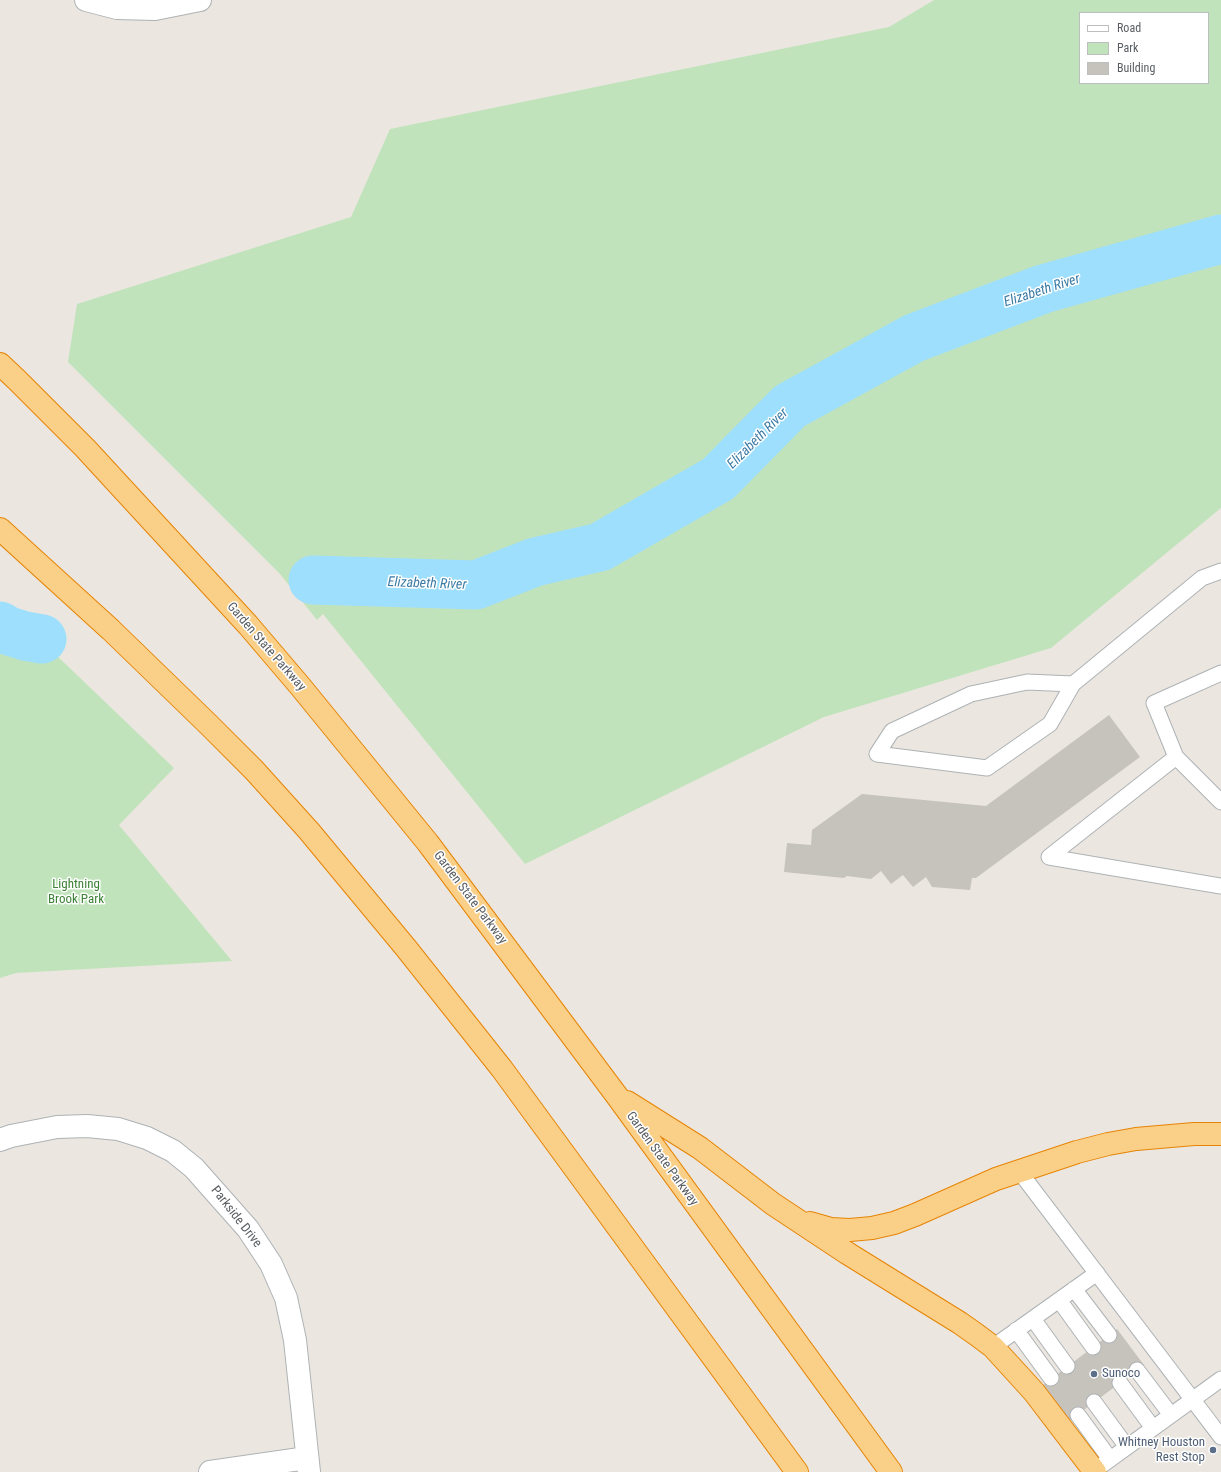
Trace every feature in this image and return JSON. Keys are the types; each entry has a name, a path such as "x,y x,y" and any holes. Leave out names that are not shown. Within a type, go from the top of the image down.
{"highway":[{"path":"0,359 17,380"},
{"name":"Garden State Parkway","path":"0,364 85,448 248,625 300,686 428,843 617,1096 891,1472"},
{"path":"0,529 111,630 208,724 254,770 309,831 406,948 502,1069 797,1472"},
{"path":"617,1096 700,1148 773,1204 847,1253 960,1323 992,1347 1100,1467"},
{"path":"773,1204 791,1215 831,1229 850,1230 872,1228 894,1223 996,1179 1077,1152 1115,1142 1164,1136 1221,1134"}],"street":[{"path":"86,0 117,8 155,9 200,0"},
{"name":"Parkside Drive","path":"0,1140 11,1136 57,1127 87,1126 118,1129 147,1138 160,1144 173,1151 194,1168 248,1229 271,1264 286,1298 295,1340 308,1465"},
{"path":"210,1472 308,1465"}],"lane":[{"path":"1073,684 1027,682 971,694 892,731 877,754 987,768 1050,724 1073,684 1202,578 1221,571"},
{"path":"1221,674 1154,703 1176,758 1221,802"},
{"path":"1176,758 1049,857 1221,886"},
{"path":"1019,1171 1221,1437"},
{"path":"992,1347 1097,1273"},
{"path":"1074,1289 1109,1335"},
{"path":"1059,1300 1093,1347"},
{"path":"1033,1318 1067,1366"},
{"path":"1016,1330 1051,1378"},
{"path":"1137,1370 1171,1415"},
{"path":"1078,1415 1100,1467 1221,1379"},
{"path":"1120,1383 1153,1428"},
{"path":"1094,1402 1127,1447"}],"green space":[{"path":"934,0 1221,0 1221,508 1051,648 824,717 525,864 323,614 317,620 280,574 68,362 77,304 351,217 390,129 889,27"},
{"name":"Lightning Brook Park","path":"0,606 27,627 174,768 119,825 232,961 16,973 0,978"}],"building":[{"path":"1109,715 1140,757 976,878 972,878 970,890 932,887 926,877 913,887 903,875 891,884 881,871 871,879 784,872 787,843 811,845 812,830 862,794 986,806"},
{"name":"Sunoco","path":"1117,1329 1144,1365 1069,1421 1043,1385"}],"waterway":[{"name":"Elizabeth River","path":"313,580 476,585 535,562 600,547 718,479 790,406 914,338 1043,289 1221,239"},
{"name":"Elizabeth River","path":"0,626 6,630 25,636 42,639"}],"place":[{"name":"Sunoco","path":"1094,1374"},
{"name":"Whitney Houston Rest Stop","path":"1213,1450"}]}
